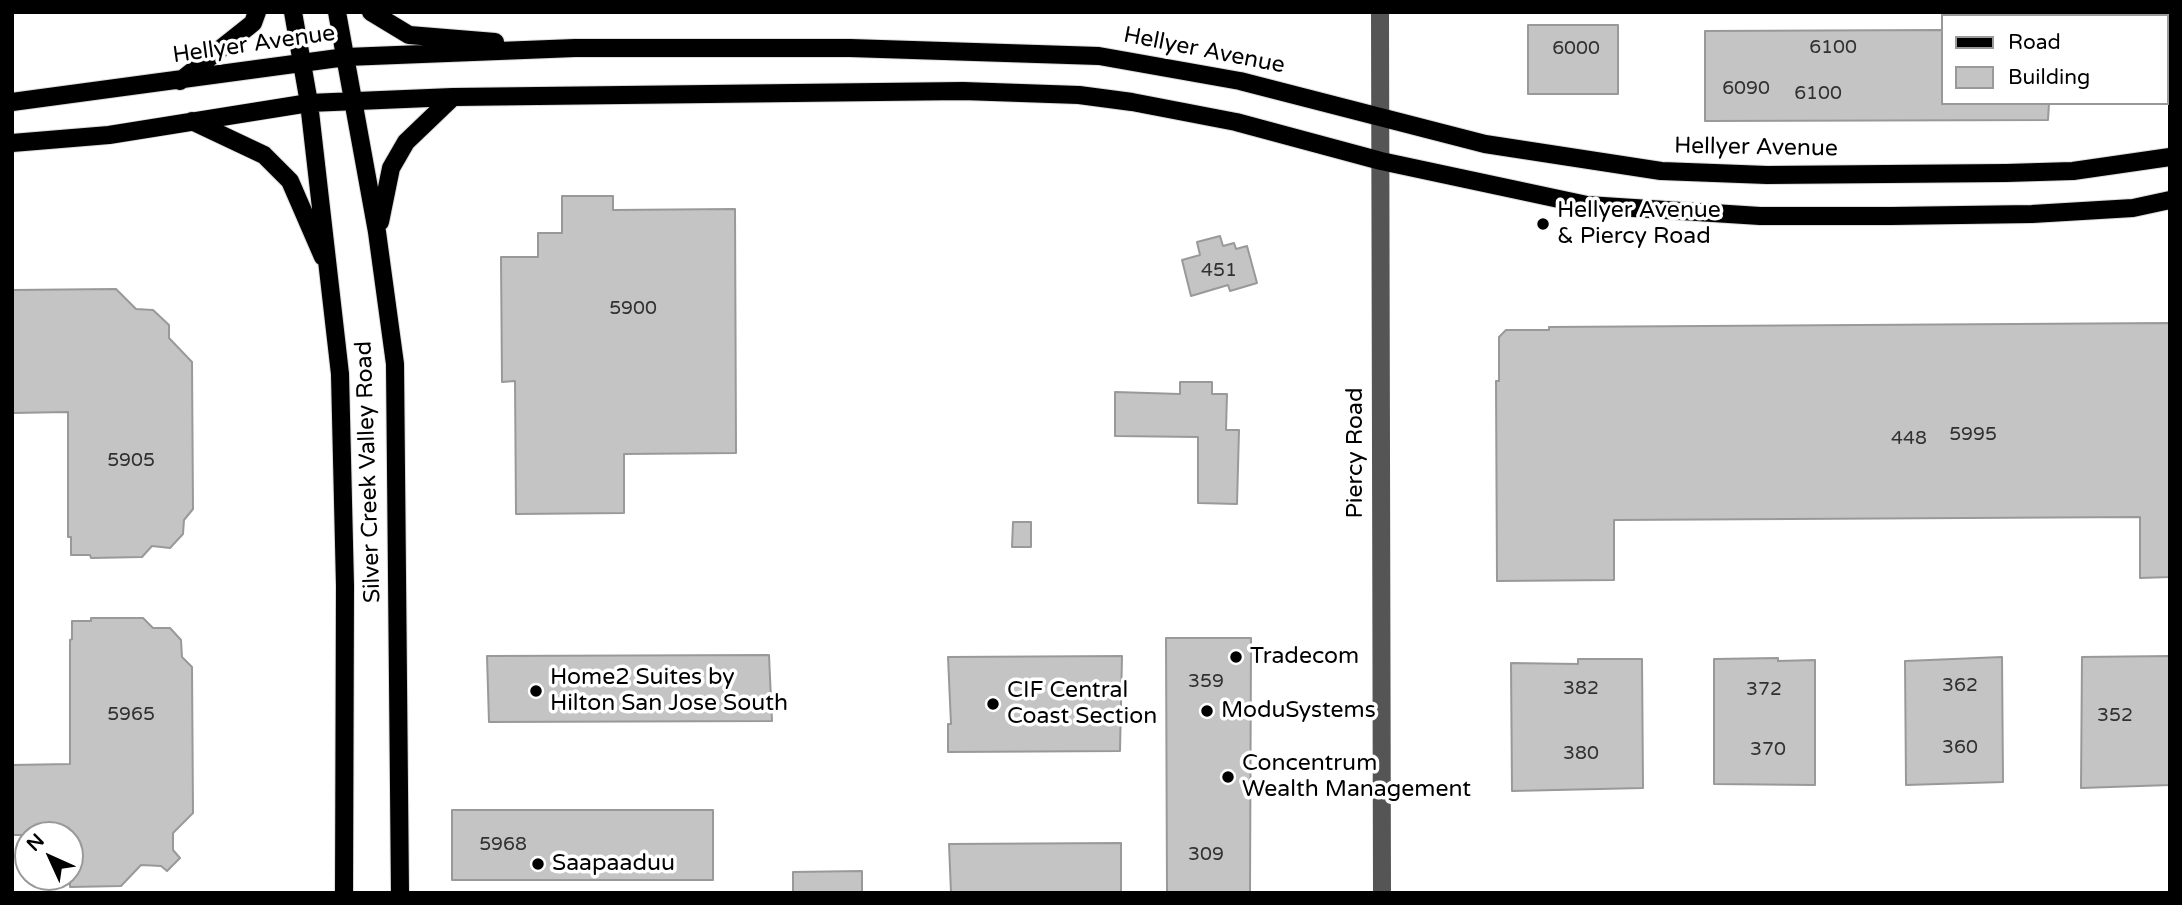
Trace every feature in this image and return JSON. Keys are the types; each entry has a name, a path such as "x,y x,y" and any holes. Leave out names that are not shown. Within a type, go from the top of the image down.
{"main road":[{"path":"180,81 253,23 257,12"},
{"name":"Silver Creek Valley Road","path":"293,12 309,103 331,274 341,387 345,586 344,893"},
{"name":"Silver Creek Valley Road","path":"337,12 377,232 395,364 400,893"},
{"path":"371,12 409,34 575,48"},
{"name":"Hellyer Avenue","path":"12,102 346,57 575,48 850,48 1099,56 1240,81 1485,144 1661,171 1767,175 2007,173 2073,170 2170,158"},
{"path":"12,143 109,135 309,103 453,97 963,91 1079,95 1236,122 1381,161 1587,205 1760,216 2032,214 2133,208 2170,200"},
{"path":"377,232 391,168 406,142 453,97"},
{"path":"192,121 264,155 290,181 331,274"}],"street":[{"name":"Piercy Road","path":"1380,12 1382,893"}],"building":[{"path":"1528,25 1618,25 1618,94 1528,94"},
{"path":"1940,30 1940,105 2049,105 2048,120 1705,121 1705,31"},
{"path":"562,196 613,196 613,210 735,209 736,453 624,454 624,513 516,514 515,381 502,382 501,257 538,257 538,233 562,233"},
{"path":"1220,236 1223,246 1234,243 1236,249 1247,246 1257,283 1230,291 1228,285 1191,296 1182,260 1200,255 1197,242"},
{"path":"116,289 136,309 153,310 169,325 169,338 192,362 193,509 184,520 183,534 170,548 152,546 142,557 91,558 90,555 71,555 71,537 68,537 68,412 12,413 12,290"},
{"path":"2170,323 2170,577 2140,578 2140,517 1614,520 1614,580 1497,581 1496,381 1499,381 1499,337 1506,330 1549,330 1549,327"},
{"path":"1180,382 1212,382 1212,394 1227,394 1226,430 1239,430 1237,504 1198,503 1198,437 1115,436 1115,392 1180,394"},
{"path":"1013,522 1031,522 1031,547 1012,547"},
{"path":"91,618 143,618 153,628 170,628 181,640 182,657 192,667 193,813 173,833 173,850 180,858 167,871 161,866 141,865 121,886 84,887 84,821 14,821 12,835 12,765 70,764 72,621 91,621"},
{"path":"1166,638 1251,638 1250,893 1167,893"},
{"path":"769,655 772,721 489,722 487,656"},
{"path":"1122,656 1120,751 948,752 948,724 951,724 948,657"},
{"path":"2170,656 2170,785 2081,788 2082,657"},
{"path":"2002,657 2003,782 1906,785 1905,661"},
{"path":"1778,658 1778,661 1815,660 1815,785 1714,784 1714,659"},
{"path":"1578,659 1642,659 1643,788 1512,791 1511,663 1578,664"},
{"path":"452,810 713,810 713,880 452,880"},
{"path":"1121,843 1121,893 951,893 949,844"},
{"path":"862,871 862,893 793,893 793,872"}],"place":[{"name":"Hellyer Avenue & Piercy Road","path":"1543,224"},
{"name":"Tradecom","path":"1236,657"},
{"name":"Home2 Suites by Hilton San Jose South","path":"536,691"},
{"name":"CIF Central Coast Section","path":"993,704"},
{"name":"ModuSystems","path":"1207,711"},
{"name":"Concentrum Wealth Management","path":"1228,777"},
{"name":"Saapaaduu","path":"538,864"}]}
